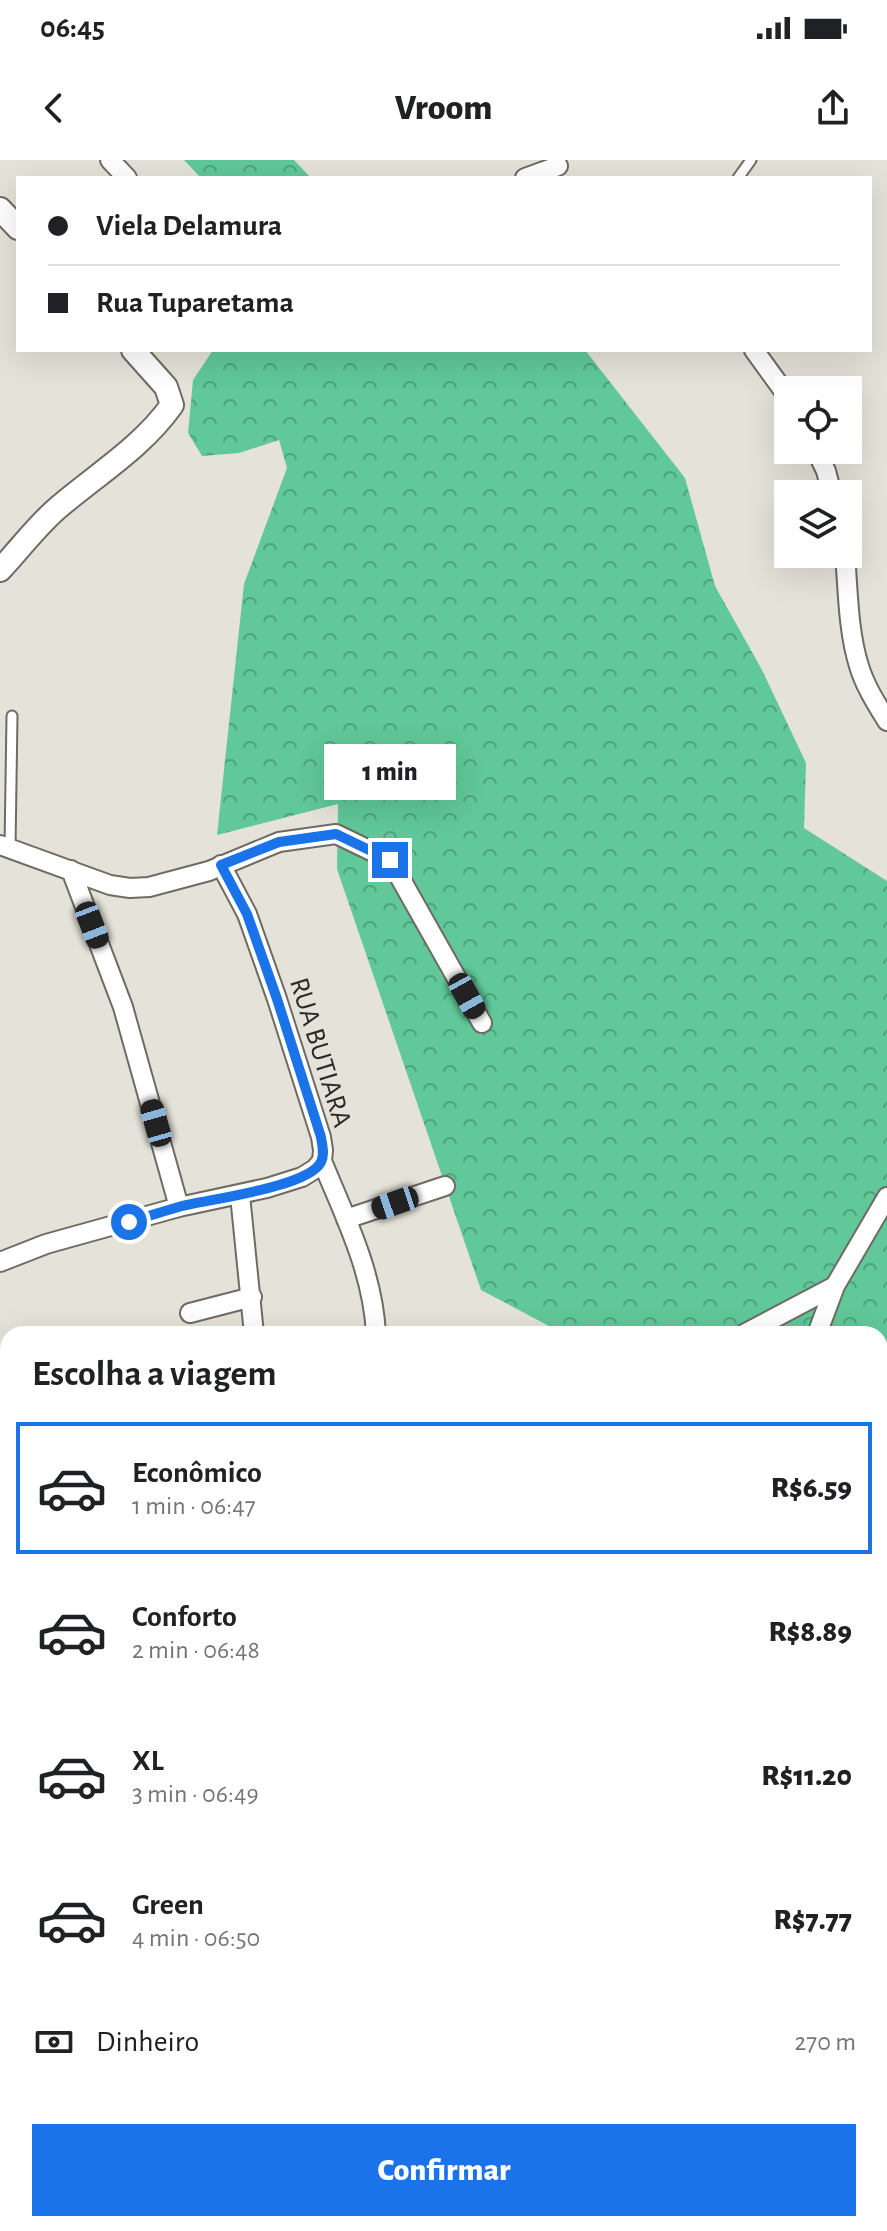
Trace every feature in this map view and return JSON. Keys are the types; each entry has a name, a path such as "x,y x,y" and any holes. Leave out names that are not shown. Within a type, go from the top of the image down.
{"street":[{"path":"110,160 125,176"},
{"path":"532,176 560,168"},
{"path":"0,209 16,226"},
{"path":"0,570 57,508 140,442 172,405 166,387 135,352"},
{"path":"755,352 774,378"},
{"path":"846,568 859,666 869,693 887,721"},
{"path":"5,847 110,885 130,888 149,887 209,871 279,842 336,834 390,860 482,1023"},
{"name":"RUA BUTIARA","path":"0,1262 46,1244 302,1177 322,1161 321,1137 277,999 247,914 221,865"},
{"path":"71,870 123,1007 179,1207"},
{"path":"322,1161 365,1266 375,1307 376,1326"},
{"path":"346,1219 445,1186"},
{"path":"240,1195 254,1326"},
{"path":"820,1326 835,1286 887,1197"},
{"path":"759,1326 835,1286"},
{"path":"190,1313 252,1297"}],"lane":[{"path":"5,847 12,716"}],"green space":[{"path":"184,160 294,160 309,176 199,176"},
{"path":"212,352 587,352 685,478 715,586 762,670 806,763 804,828 887,881 887,1326 549,1326 481,1290 337,869 338,804 217,835 244,584 287,468 279,440 239,453 202,456 188,433 193,380"}],"route":[{"path":"129,1222 292,1181 315,1169 322,1161 321,1137 277,999 247,914 221,865 279,842 336,834 390,860"}]}
